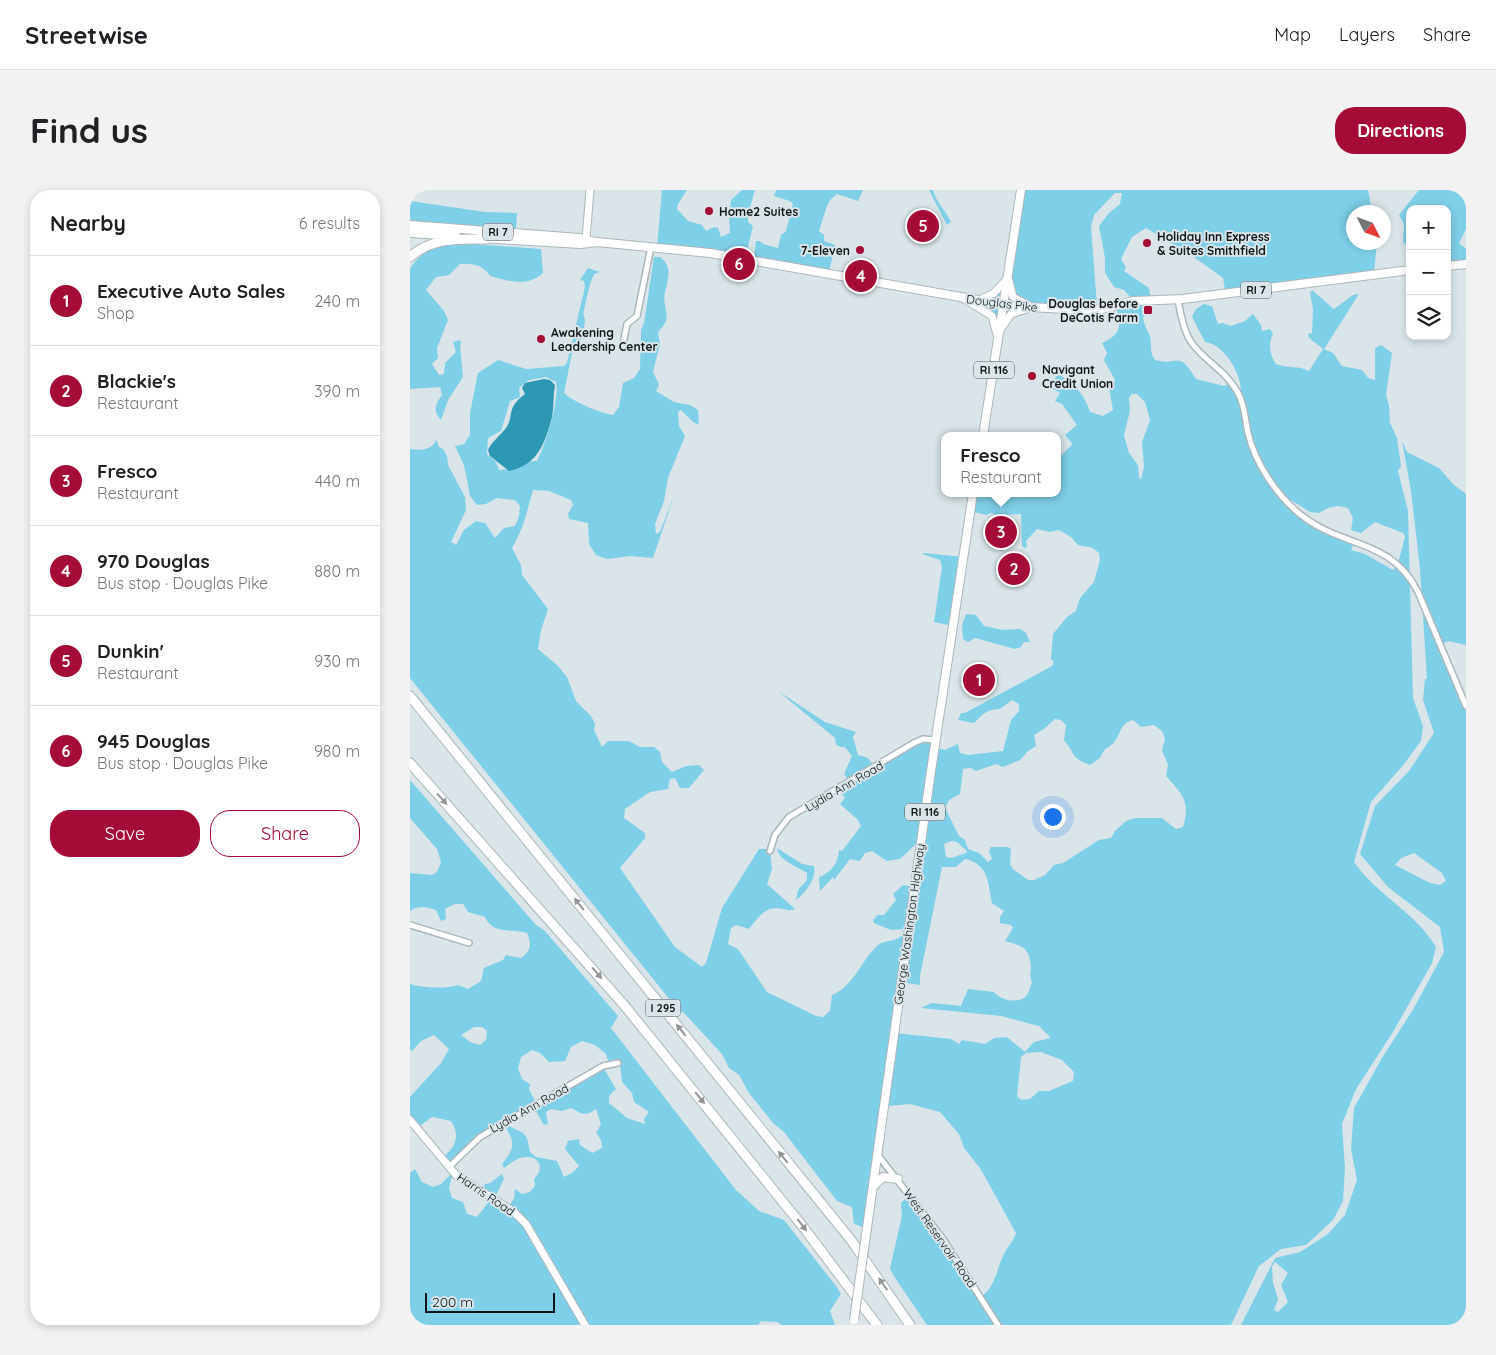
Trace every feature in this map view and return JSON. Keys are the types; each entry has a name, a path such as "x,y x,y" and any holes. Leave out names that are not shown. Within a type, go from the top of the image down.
{"highway":[{"path":"410,257 422,248 437,242 486,239"},
{"name":"I 295","path":"410,696 851,1240 910,1325"},
{"name":"I 295","path":"410,763 624,1005 834,1265 877,1325"}],"main road":[{"name":"RI 116","path":"984,432 1021,190"},
{"name":"Douglas Pike","path":"410,226 586,239 597,242 651,246 734,257 978,301 1035,308 1102,309 1134,301 1178,300 1406,271"},
{"name":"Douglas Pike","path":"410,233 581,244 597,242"},
{"path":"1451,266 1466,264"},
{"name":"George Washington Highway","path":"854,1323 935,740 972,497"},
{"path":"872,1188 883,1177 898,1179"}],"street":[{"path":"586,239 590,190"},
{"path":"624,338 627,324 637,316 651,246"},
{"path":"978,301 994,294 1008,278"},
{"path":"1008,278 1013,297 1035,308"},
{"path":"962,298 980,307 992,316 999,339"},
{"path":"1178,300 1188,335 1193,345 1223,371 1240,395 1252,448 1278,492 1301,515 1316,525 1368,547 1398,563 1411,578 1418,592 1466,706"},
{"path":"999,339 1000,330 1008,316 1018,311 1035,308"},
{"name":"Lydia Ann Road","path":"770,851 775,835 789,817 914,743 923,740 935,740"},
{"path":"410,925 469,943"},
{"name":"Lydia Ann Road","path":"449,1167 473,1142 486,1133 603,1066 618,1063"},
{"name":"Harris Road","path":"410,1120 464,1182 514,1212 526,1224 585,1325"},
{"name":"West Reservoir Road","path":"877,1154 960,1262 998,1325"}],"shaded area":[{"path":"662,190 687,190 677,209 688,221 702,225 706,231 714,227 718,228 721,237 730,233 729,216 731,200 742,190 755,190 748,214 748,222 753,226 745,259 657,247"},
{"path":"776,190 863,190 858,201 837,194 827,206 819,231 824,235 824,241 835,245 829,273 754,258 756,241 778,248 781,235 786,231 793,204 790,201 774,196"},
{"path":"929,190 933,190 936,199 951,222 947,225"},
{"path":"1020,190 1368,190 1371,205 1346,205 1346,250 1376,250 1374,272 1225,290 1223,278 1194,257 1146,228 1132,237 1121,259 1126,267 1124,271 1149,288 1151,299 1145,300 1148,315 1143,317 1150,336 1153,357 1155,360 1163,362 1181,361 1196,379 1224,386 1233,383 1236,389 1241,391 1238,376 1230,360 1219,348 1205,342 1192,317 1196,309 1204,304 1212,306 1218,324 1223,323 1231,326 1245,321 1253,314 1261,325 1262,331 1270,329 1273,334 1270,349 1276,364 1309,371 1323,349 1309,338 1308,334 1312,333 1313,309 1310,293 1312,290 1334,309 1353,295 1359,294 1324,349 1333,353 1342,366 1362,370 1368,378 1375,380 1375,348 1381,345 1392,353 1386,395 1389,405 1390,423 1397,438 1401,466 1398,471 1408,511 1413,698 1423,726 1421,741 1371,802 1354,862 1363,874 1418,924 1436,947 1432,963 1393,1032 1356,1089 1342,1124 1345,1168 1343,1201 1333,1220 1306,1245 1281,1249 1259,1266 1231,1325 927,1325 890,1268 902,1216 901,1203 909,1195 981,1296 991,1286 1004,1254 1016,1233 980,1168 964,1148 959,1134 940,1112 910,1104 888,1106 866,1228 854,1224 852,1207 837,1201 784,1132 773,1123 749,1093 739,1075 729,1068 722,1054 684,1013 679,1011 410,678 410,449 422,450 430,448 436,439 439,447 443,449 447,456 448,465 465,497 466,510 451,542 456,545 464,530 476,521 485,523 495,538 504,528 515,526 520,506 515,500 497,498 486,504 477,505 470,496 464,465 455,446 464,444 470,435 470,413 478,373 498,360 526,369 564,366 567,363 585,287 584,281 580,280 588,268 600,272 594,274 589,287 583,311 585,323 580,347 572,353 564,393 587,407 613,415 619,407 623,383 634,378 640,369 641,330 644,323 654,257 660,257 668,269 664,298 667,317 658,332 660,344 653,372 659,384 656,391 674,402 690,405 698,410 699,425 693,422 681,410 678,412 679,426 685,436 668,478 664,501 655,524 656,534 660,532 674,496 653,558 631,556 607,559 596,555 589,544 588,523 569,519 568,514 573,505 571,500 549,491 533,490 522,527 512,548 521,565 522,575 548,609 541,630 538,649 558,666 567,677 576,701 591,716 595,724 594,730 602,747 608,741 629,741 640,747 654,747 660,752 662,762 672,772 686,766 699,765 704,770 689,788 680,788 675,778 670,779 668,789 650,792 625,809 624,818 645,833 645,838 620,868 675,947 702,967 706,963 722,908 759,849 770,849 772,869 767,884 795,909 772,908 759,916 749,929 736,925 731,928 728,944 738,949 767,992 816,1016 823,1017 830,1011 832,995 846,986 871,952 877,946 897,939 903,934 904,929 891,930 874,923 873,920 878,915 884,915 896,900 893,894 903,885 913,887 918,842 900,859 887,861 872,851 865,853 860,861 850,859 834,880 833,877 820,891 819,877 833,866 839,850 842,851 861,826 858,820 840,804 845,798 839,790 850,782 844,774 852,756 845,747 840,747 836,744 835,738 778,691 825,722 856,732 853,737 858,755 868,758 874,766 922,738 934,736 934,747 945,750 958,744 960,753 968,755 1003,751 1011,720 1019,711 1019,704 1012,700 1000,709 986,713 974,723 958,720 961,713 965,713 1052,666 1054,662 1051,659 1053,634 1067,617 1076,611 1080,598 1094,582 1100,560 1099,553 1093,548 1078,545 1071,537 1059,530 1050,532 1037,529 1026,541 1027,547 1024,548 1022,545 1021,514 997,515 991,513 986,515 970,511 972,497 1061,497 1061,455 1072,443 1065,435 1077,425 1062,404 1055,401 1060,393 1053,389 1053,381 1058,374 1078,390 1090,412 1103,416 1113,410 1109,388 1115,380 1104,360 1107,353 1102,343 1114,335 1119,327 1116,304 1133,300 1124,290 1114,287 1105,273 1105,258 1099,226 1109,213 1120,204 1122,193 1115,193 1094,215 1091,227 1097,305 1084,308 1003,306 999,330 994,318 972,303 980,302 1006,277","holes":["546,377 556,382 554,410 548,434 537,461 499,470 496,462 487,454 488,438 501,431 510,401 520,397 519,388 529,380","1132,394 1137,394 1145,402 1150,420 1142,442 1144,467 1141,479 1139,478 1138,465 1129,453 1124,435 1130,411 1129,398","1289,499 1310,512 1319,513 1328,508 1338,506 1348,508 1353,518 1351,530 1361,533 1375,522 1403,533 1405,537 1398,563 1393,570 1365,554 1351,550 1355,541 1303,516 1285,500","1055,719 1061,720 1066,725 1064,740 1076,758 1090,765 1100,758 1105,749 1115,742 1121,729 1128,722 1133,720 1141,727 1154,725 1162,731 1165,739 1162,750 1168,765 1166,776 1184,799 1186,811 1183,827 1176,829 1162,818 1135,818 1126,821 1115,831 1111,838 1099,840 1063,863 1054,865 1045,875 1034,880 1028,880 1013,869 1010,864 1011,849 1008,847 991,847 989,851 992,859 988,862 979,853 968,849 965,840 959,836 945,808 949,800 960,794 963,769 971,768 976,771 996,764 1003,767 1020,760 1028,751 1036,746 1034,735","951,841 957,842 967,851 966,853 951,858 946,857 944,844","965,859 979,865 986,875 992,903 1004,911 1000,917 1000,923 1011,925 1013,928 1005,941 1021,946 1027,951 1031,966 1030,976 1032,982 1026,996 1018,1000 1004,999 994,992 968,989 961,1006 932,1003 921,1008 1001,1016 1039,1026 1051,1038 1034,1042 1025,1052 1007,1037 994,1038 985,1044 962,1040 959,1044 951,1039 894,1033 901,982 920,985 920,976 942,867 956,867","1041,1052 1062,1060 1074,1072 1073,1081 1049,1091 1039,1091 1030,1099 1021,1100 1017,1096 1021,1057 1026,1053"]},
{"path":"1419,190 1466,190 1466,229 1459,243 1466,249 1466,263 1451,265 1451,205 1407,205"},
{"path":"410,201 485,212 517,213 516,230 410,222"},
{"path":"1406,206 1406,245 1403,242 1404,224 1399,215"},
{"path":"458,243 541,249 543,273 537,278 518,282 490,276 484,269 477,266 460,264 449,275 436,277 426,290 444,311 448,320 437,348 438,358 432,364 439,375 444,374 445,363 456,352 453,342 460,340 461,344 463,377 448,400 441,420 436,410 442,395 440,387 410,389 410,269 424,253 443,245"},
{"path":"544,379 550,380 555,385 552,417 543,444 539,452 527,464 509,471 490,456 488,450 509,423 515,404 525,394 522,388 525,383"},
{"path":"1402,441 1407,452 1439,468 1454,485 1466,494 1466,645 1448,641 1441,645 1466,707 1466,1325 1241,1325 1275,1258 1300,1252 1328,1234 1345,1215 1357,1180 1351,1149 1354,1108 1382,1058 1414,1008 1444,952 1440,927 1388,887 1360,854 1375,806 1409,771 1434,733 1423,700 1425,679 1427,679 1420,569 1411,491","holes":["1414,853 1442,873 1446,881 1440,885 1430,883 1395,865 1401,858","1275,1262 1288,1273 1281,1285 1288,1302 1278,1312 1274,1310 1278,1299 1273,1283 1272,1266"]},
{"path":"922,554 963,557 952,626 934,622 942,567 940,560"},
{"path":"966,614 976,615 984,626 1003,630 1020,629 1026,633 1030,642 1024,642 1021,647 1015,649 975,638 968,642 963,639 962,625"},
{"path":"410,780 618,1016 611,1028 736,1190 759,1211 784,1220 836,1286 841,1294 830,1311 835,1325 781,1325 778,1322 761,1321 758,1325 410,1325 410,1173 415,1169 422,1182 433,1187 441,1184 453,1172 449,1188 452,1198 463,1202 467,1214 477,1217 491,1199 481,1192 485,1184 490,1183 502,1174 504,1179 494,1199 508,1208 514,1198 515,1189 522,1194 530,1192 535,1186 534,1179 540,1167 534,1159 522,1157 504,1168 502,1164 510,1153 512,1140 504,1124 476,1140 450,1167 442,1158 453,1146 456,1137 451,1121 432,1117 417,1128 410,1120 410,1097 441,1063 449,1049 434,1035 421,1041 412,1051 410,1050 410,984 434,988 458,985 468,989 481,981 484,968 503,960 506,955 521,958 529,950 530,941 527,933 498,929 488,923 485,917 468,912 463,904 455,904 445,909 446,919 441,921 436,910 423,907 410,911 410,873 432,875 437,872 441,862 437,849 410,818","holes":["474,1027 482,1027 487,1031 486,1040 480,1045 470,1042 461,1035","582,1041 595,1045 606,1054 609,1064 620,1064 622,1082 632,1093 634,1102 649,1112 644,1119 645,1124 627,1118 609,1103 609,1096 616,1089 603,1067 536,1103 529,1089 530,1084 522,1079 518,1068 521,1057 532,1050 540,1053 549,1062 565,1061 571,1047","534,1108 544,1125 548,1124 546,1112 551,1109 562,1111 571,1108 586,1114 596,1109 601,1124 596,1133 601,1140 602,1148 592,1153 580,1145 579,1139 568,1141 565,1149 579,1166 572,1173 564,1177 557,1161 536,1157 530,1152 527,1138 523,1133 505,1124"]},
{"path":"777,848 802,864 814,866 812,881 796,900 798,890 807,880 807,873 785,860 778,853"}],"place":[{"name":"Home2 Suites","path":"709,211"},
{"name":"Dunkin'","path":"923,226"},
{"name":"Holiday Inn Express & Suites Smithfield","path":"1147,243"},
{"name":"7-Eleven","path":"860,250"},
{"name":"945 Douglas","path":"739,264"},
{"name":"970 Douglas","path":"861,276"},
{"name":"Douglas before DeCotis Farm","path":"1148,310"},
{"name":"Awakening Leadership Center","path":"541,339"},
{"name":"Navigant Credit Union","path":"1032,376"},
{"name":"Fresco","path":"1001,532"},
{"name":"Blackie's","path":"1014,569"},
{"name":"Executive Auto Sales","path":"979,680"}]}
